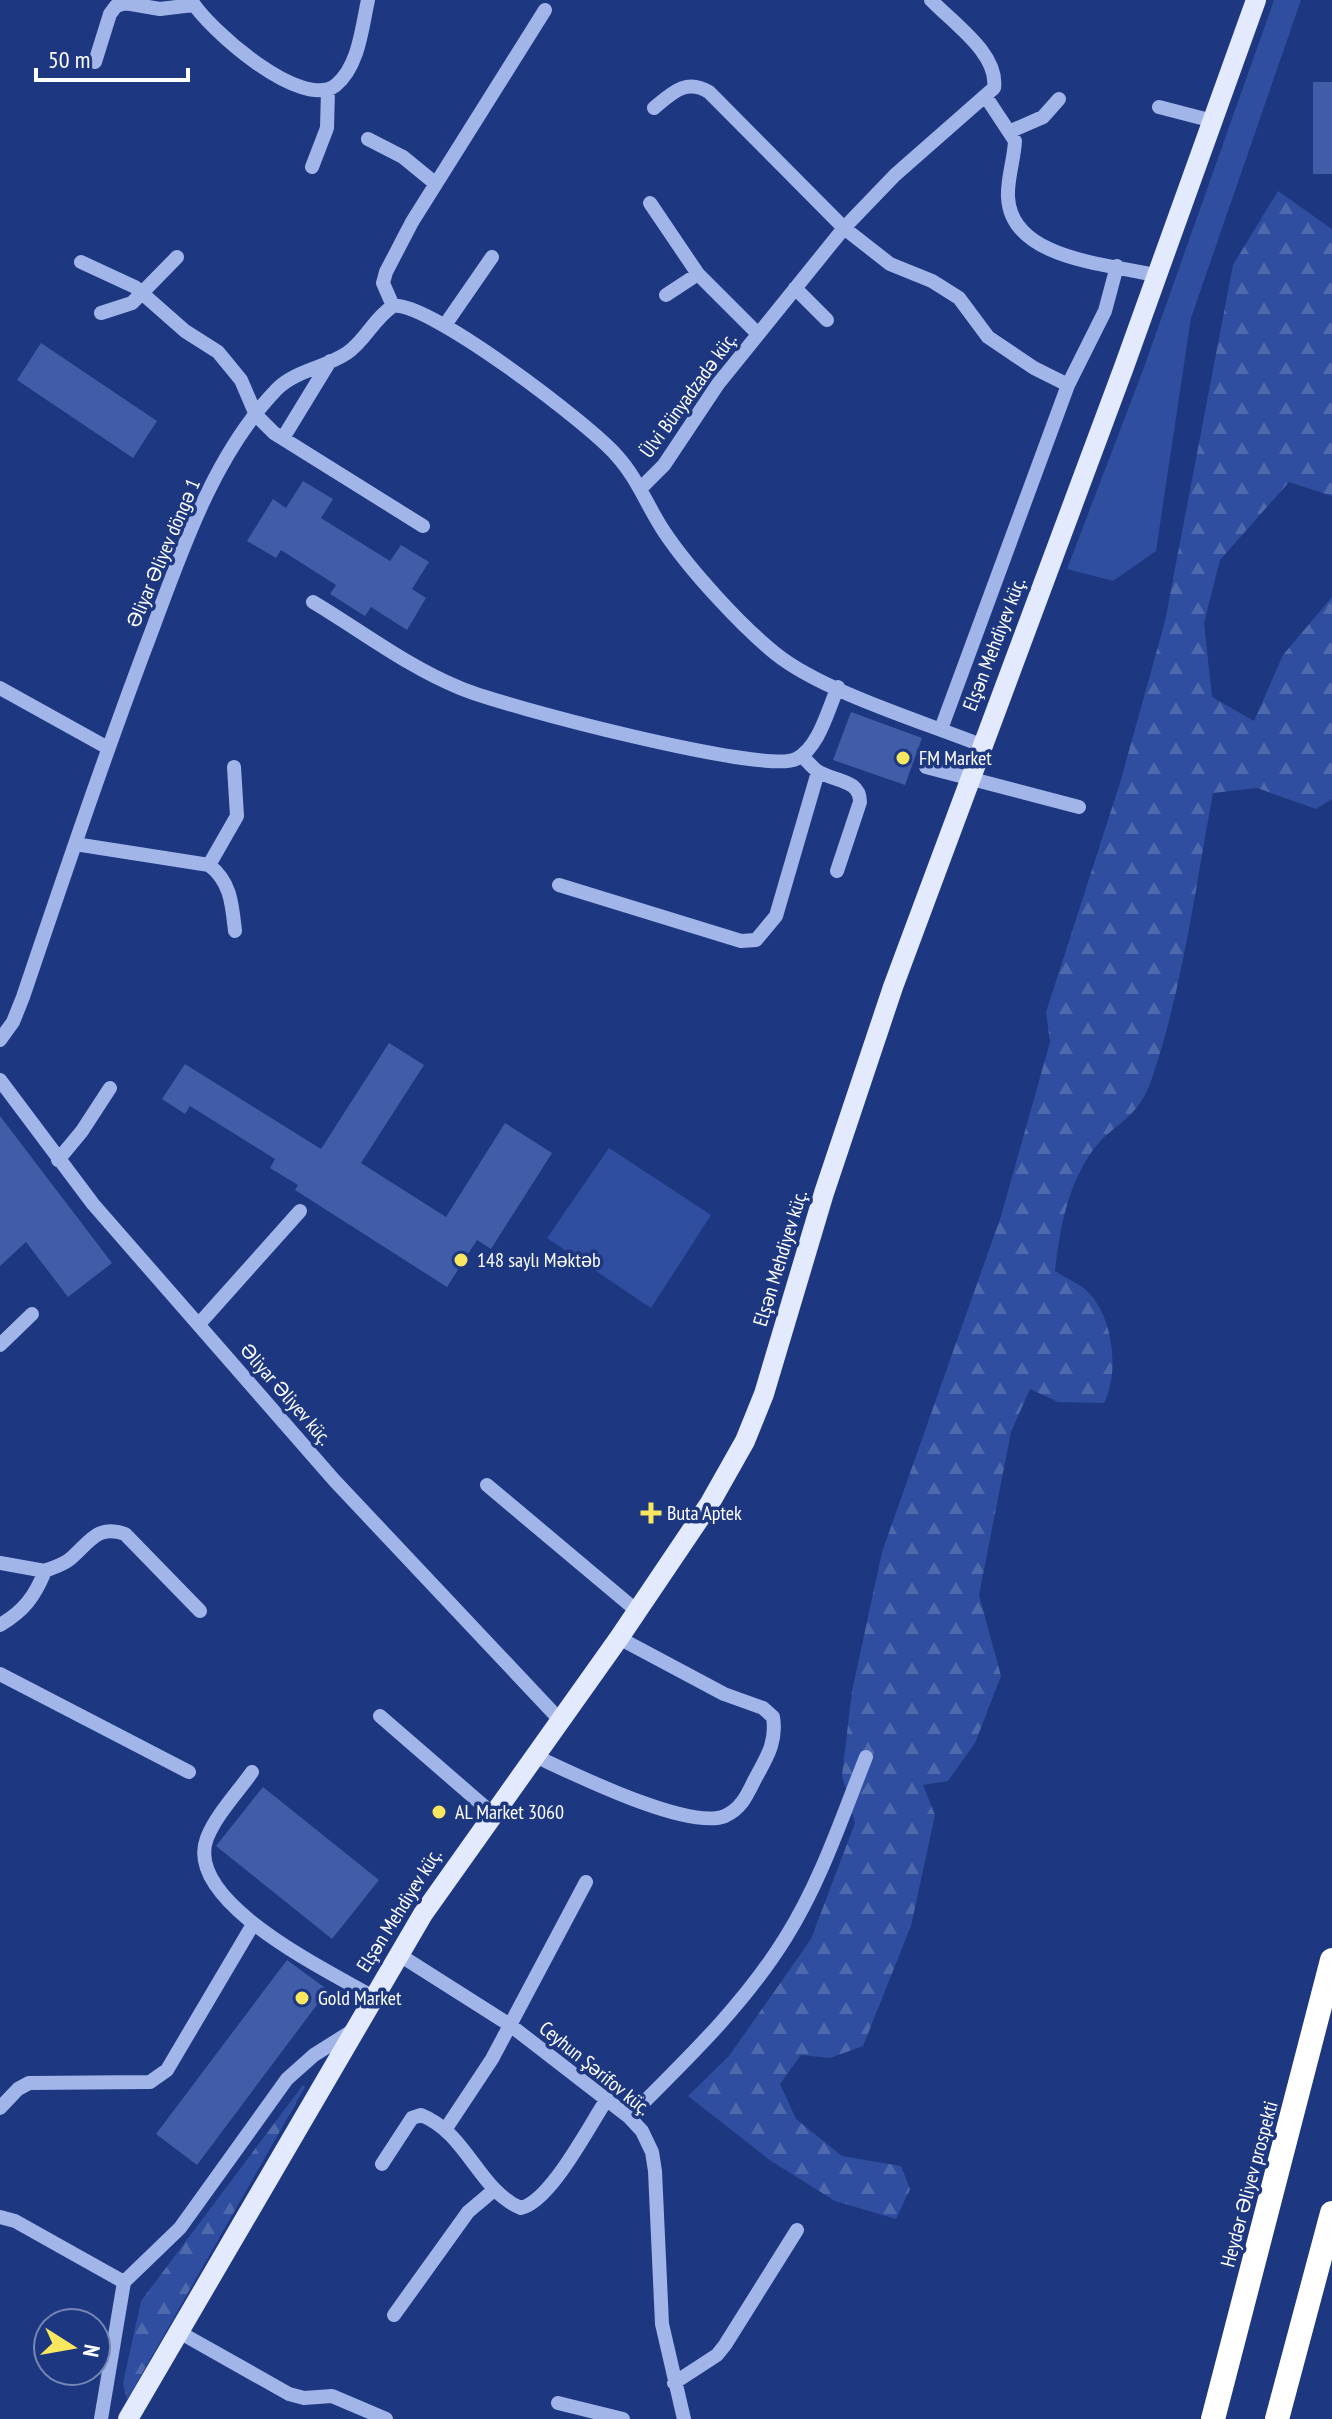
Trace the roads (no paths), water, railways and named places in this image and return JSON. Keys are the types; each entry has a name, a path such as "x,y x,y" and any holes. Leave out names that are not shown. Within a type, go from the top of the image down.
{"highway":[{"name":"Heydər Əliyev prospekti","path":"1213,2419 1332,1960"},
{"path":"1277,2419 1332,2213"}],"main road":[{"name":"Elşən Mehdiyev küç.","path":"128,2419 398,1954 619,1638 727,1476 764,1394 866,1065 968,780 1158,276 1256,0"}],"street":[{"path":"95,62 110,14 116,6 125,3 160,9 192,2 213,27 259,66 303,87 328,90 345,76 353,61 368,0"},
{"path":"931,0 990,62 994,88 986,97 1011,131 1014,150 1008,197 1017,223 1030,237 1068,258 1158,276"},
{"path":"545,10 436,184 386,272 383,283 393,306 410,306 445,325 525,380 599,438 627,467 640,489"},
{"path":"654,108 677,89 690,85 709,92 844,228 890,264 932,281 959,298 988,337 1034,368 1068,385"},
{"path":"312,167 327,128 328,90"},
{"name":"Ülvi Bünyadzadə küç.","path":"981,745 805,673 756,636 681,555 640,489 664,465 693,418 757,333 844,228 895,175 986,97"},
{"path":"1011,131 1043,117 1059,99"},
{"path":"1159,107 1213,121"},
{"path":"368,139 403,157 436,184"},
{"path":"650,203 698,274 757,333"},
{"path":"101,313 120,309 142,293 177,257"},
{"path":"445,325 492,257"},
{"path":"81,262 142,293 232,365 256,415 283,438 423,526"},
{"path":"941,729 1068,385 1105,311 1117,266"},
{"path":"666,295 698,274"},
{"path":"795,288 827,320"},
{"name":"Əliyar Əliyev döngə 1","path":"0,1040 13,1022 23,997 108,748 200,509 256,415 289,380 330,361 358,343 393,306"},
{"path":"283,438 330,361"},
{"path":"313,602 436,676 484,697 749,761 792,762 802,756 813,744 838,687"},
{"path":"0,688 108,748"},
{"path":"802,756 818,772 855,786 860,792 837,871"},
{"path":"209,865 237,816 234,767"},
{"path":"926,767 1079,807"},
{"path":"559,885 741,941 756,940 776,916 818,772"},
{"path":"75,844 209,865 221,875 230,891 235,931"},
{"name":"Əliyar Əliyev küç.","path":"0,1080 58,1160 334,1480 560,1720"},
{"path":"58,1160 82,1131 110,1088"},
{"path":"199,1324 300,1211"},
{"path":"0,1345 32,1314"},
{"path":"487,1485 637,1611"},
{"path":"0,1563 45,1571 67,1562 97,1533 110,1529 125,1534 200,1611"},
{"path":"0,1625 16,1616 35,1596 45,1571"},
{"path":"535,1756 604,1787 698,1818 722,1817 741,1806 772,1747 776,1734 773,1717 763,1708 724,1694 619,1638"},
{"path":"0,1674 189,1772"},
{"path":"380,1716 493,1814"},
{"path":"629,2117 720,2027 786,1938 810,1894 866,1757"},
{"path":"252,1772 206,1839 205,1861 216,1884 252,1926 373,1997"},
{"path":"445,2130 510,2025 586,1882"},
{"path":"0,2108 18,2089 29,2083 150,2082 167,2070 252,1926"},
{"name":"Ceyhun Şərifov küç.","path":"398,1954 510,2025 607,2099 642,2131 652,2152 662,2324 684,2419"},
{"path":"101,2419 124,2282 180,2228 287,2079 314,2055 355,2028"},
{"path":"382,2164 412,2118 421,2115 445,2130 474,2159 494,2190 521,2208 532,2205 546,2190 607,2099"},
{"path":"394,2315 468,2212 494,2190"},
{"path":"0,2217 15,2221 124,2282"},
{"path":"674,2383 725,2345 797,2230"},
{"path":"179,2332 289,2394 304,2398 332,2396 386,2419"},
{"path":"558,2403 623,2419"}],"place":[{"name":"FM Market","path":"903,758"},
{"name":"148 saylı Məktəb","path":"461,1260"},
{"name":"Buta Aptek","path":"651,1513"},
{"name":"AL Market 3060","path":"439,1812"},
{"name":"Gold Market","path":"302,1998"}]}
